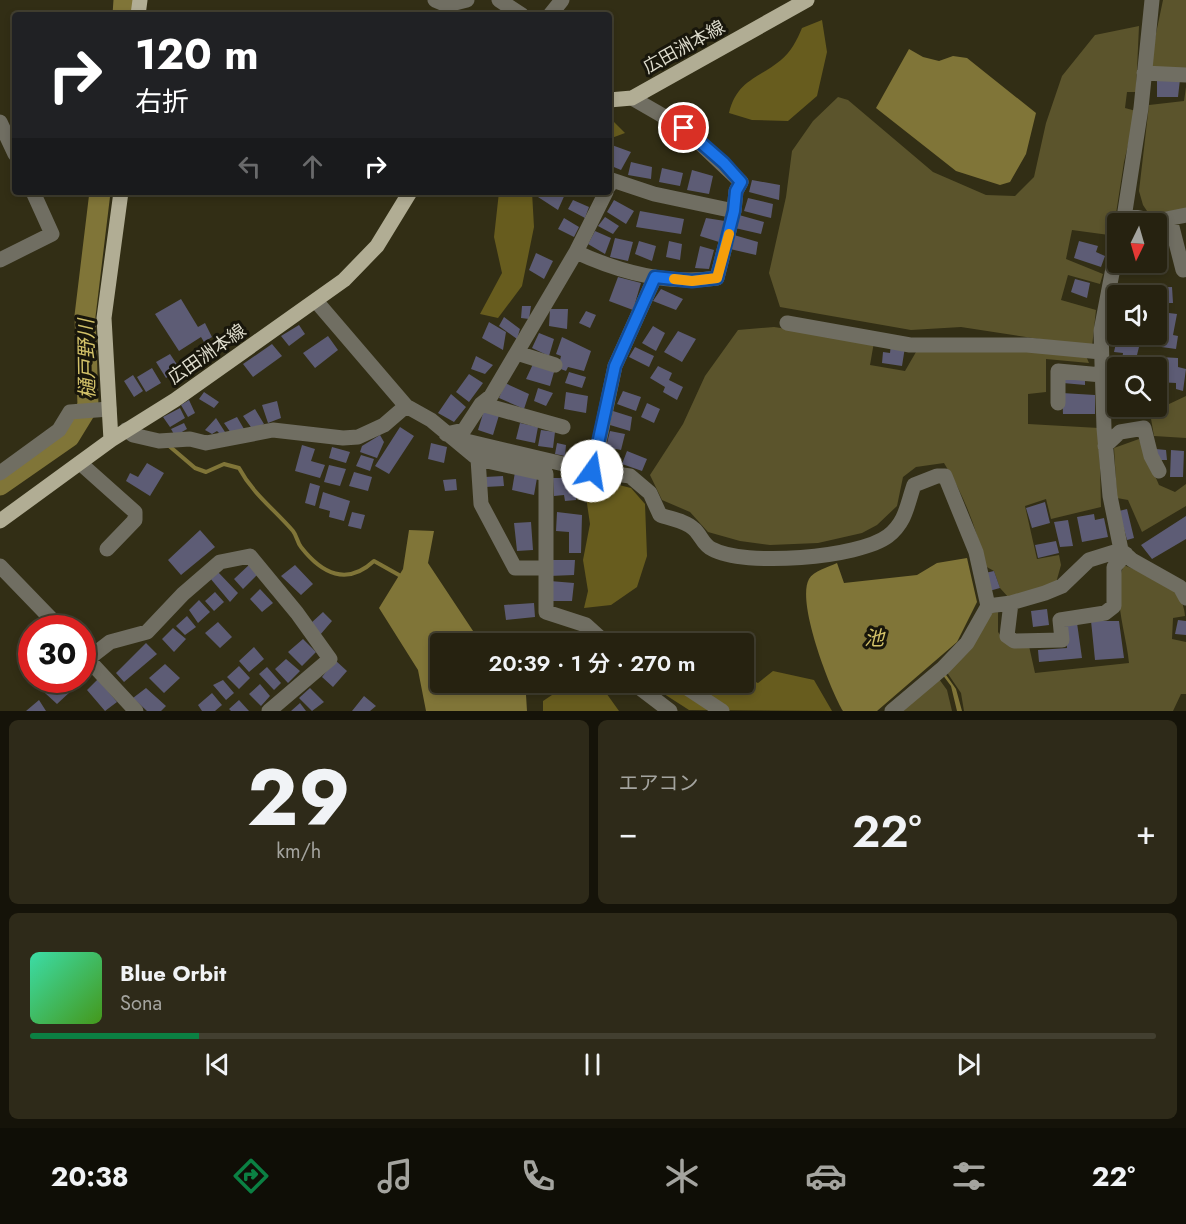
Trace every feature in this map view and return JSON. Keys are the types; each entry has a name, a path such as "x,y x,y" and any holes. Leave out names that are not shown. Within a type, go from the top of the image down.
{"main road":[{"name":"広田洲本線","path":"612,100 632,98 807,0"},
{"path":"111,440 106,409 104,318 121,195"},
{"name":"広田洲本線","path":"0,521 111,440 175,400 344,280 377,246 408,195"}],"street":[{"path":"435,0 447,5 467,0"},
{"path":"499,0 517,12"},
{"path":"552,12 562,0"},
{"path":"1125,213 1141,108 1152,0"},
{"path":"1144,73 1186,75"},
{"path":"576,252 595,261 655,277 692,281 717,278 734,211 736,191 741,182 724,163 684,128 632,98"},
{"path":"0,122 12,148"},
{"path":"612,180 654,194 734,211"},
{"path":"0,260 52,234 34,195"},
{"path":"446,434 464,430 481,404 492,396 576,252 604,195"},
{"path":"1167,219 1186,215"},
{"path":"1170,219 1183,270"},
{"path":"592,471 615,366 655,277"},
{"path":"316,301 406,406 431,420 478,459 546,474 546,612 586,625 595,633"},
{"path":"1107,321 1101,352 1105,446 1110,496 1124,552 1132,560 1180,587 1186,598"},
{"path":"787,322 910,345 1028,345 1101,352"},
{"path":"517,353 555,365"},
{"path":"1058,403 1058,371 1102,375"},
{"path":"481,404 563,427"},
{"path":"126,430 133,435 159,441 190,439 206,444 273,430 343,438 358,437 384,425 406,406"},
{"path":"0,473 59,430 70,412 106,409"},
{"path":"1105,446 1120,432 1144,428 1151,456 1159,471"},
{"path":"446,434 462,440 592,471 630,476 650,493 660,516 682,522 694,529 713,550 761,558 806,557 860,550 887,537 905,518 914,485 937,476 945,477 976,552 988,606 967,643 944,668 892,711"},
{"path":"478,459 481,504 515,568 546,568"},
{"path":"80,463 135,512 135,520 107,549"},
{"path":"988,606 1011,603 1062,586 1089,560 1124,552"},
{"path":"1011,603 1007,636 1014,641 1062,640 1060,620 1105,613 1114,606 1114,567 1124,552"},
{"path":"96,650 110,642 147,632 183,594 220,562 250,556 297,613 330,659 269,711"},
{"path":"0,566 47,615"},
{"path":"96,668 136,711"},
{"path":"646,693 670,711"},
{"path":"696,693 722,711"}],"shaded area":[{"path":"1163,0 1186,0 1186,69 1149,67"},
{"path":"822,20 827,52 817,96 788,121 752,120 729,113 737,93 749,81 785,57 802,28"},
{"path":"1139,26 1136,92 1127,92 1125,108 1136,111 1124,162 1116,213 1107,213 1107,235 1072,230 1066,259 1103,274 1100,284 1068,275 1061,300 1096,310 1092,347 961,327 911,330 780,307 769,273 786,197 792,151 813,121 838,97 848,100 933,172 986,195 1015,196 1034,177 1046,123 1062,76 1095,35"},
{"path":"1186,87 1186,209 1148,213 1139,191 1149,105 1184,101"},
{"path":"612,120 625,133 612,138"},
{"path":"499,195 532,195 534,227 522,286 498,318 480,314 502,273 494,237"},
{"path":"774,327 874,342 870,365 905,371 916,352 1031,350 1086,356 1089,363 1046,359 1046,392 1028,394 1028,424 1099,428 1101,507 1051,519 1046,499 1025,506 1037,559 1059,555 1061,565 1056,583 1009,598 1000,588 994,571 985,566 969,513 944,463 916,467 903,477 897,506 877,525 862,533 818,543 770,545 740,541 708,532 690,512 662,500 650,475 683,424 705,376 738,330"},
{"path":"1186,396 1186,438 1154,436 1151,417 1167,417 1167,405"},
{"path":"1139,439 1159,485 1175,492 1186,484 1186,506 1142,532 1128,500 1117,498 1114,448"},
{"path":"583,476 631,488 645,504 647,556 637,587 611,605 584,608 588,591 583,560 590,524"},
{"path":"1124,565 1163,583 1178,596 1183,605 1185,616 1173,618 1172,639 1186,642 1186,694 1181,694 1173,711 964,711 961,693 946,671 987,614 998,612 998,632 1007,644 1029,646 1035,673 1129,663 1119,600 1120,576"},
{"path":"773,671 814,680 832,711 689,710 663,693 754,693 754,681 758,683"},
{"path":"939,679 947,690 952,711 903,711"},
{"path":"555,693 606,693 619,711 543,711 543,701"}],"water":[{"path":"909,49 923,57 939,61 953,56 967,58 1036,113 1026,154 1010,182 1000,185 956,171 876,108"},
{"path":"409,530 434,531 428,563 474,633 430,633 430,693 529,693 526,695 527,711 426,711 418,670 379,608 403,569"},
{"name":"池","path":"967,558 977,602 957,642 877,711 843,711 823,666 811,625 806,590 811,576 837,563 844,583 917,575 937,563"},
{"path":"944,672 956,689 962,711 957,711 951,686 942,674"}],"building":[{"path":"1157,77 1180,79 1178,97 1157,97"},
{"path":"612,145 631,152 621,170 612,166"},
{"path":"631,162 652,167 651,179 628,175"},
{"path":"662,168 683,173 680,186 659,182"},
{"path":"692,170 713,176 709,194 687,190"},
{"path":"752,180 780,185 779,200 749,192"},
{"path":"540,195 565,195 558,210 538,197"},
{"path":"748,198 773,204 771,218 744,211"},
{"path":"573,200 589,207 585,218 568,209"},
{"path":"614,200 634,211 626,224 607,212"},
{"path":"640,211 684,219 681,234 636,227"},
{"path":"739,215 764,222 761,234 735,228"},
{"path":"605,217 619,226 613,234 598,226"},
{"path":"564,218 579,227 574,237 558,229"},
{"path":"706,218 725,221 719,242 700,236"},
{"path":"595,231 611,238 605,254 588,244"},
{"path":"734,235 758,242 756,255 730,249"},
{"path":"615,238 633,242 628,261 610,257"},
{"path":"639,241 656,246 652,261 635,254"},
{"path":"669,241 682,244 680,260 666,257"},
{"path":"1079,241 1098,246 1096,252 1105,256 1101,267 1074,258"},
{"path":"700,246 714,250 709,269 695,268"},
{"path":"536,253 553,261 544,279 529,270"},
{"path":"618,277 641,283 633,310 609,301"},
{"path":"1075,279 1090,283 1087,298 1071,292"},
{"path":"1167,287 1172,287 1173,303 1167,303"},
{"path":"661,289 683,299 676,310 653,301"},
{"path":"181,299 198,327 205,323 212,337 204,342 201,337 179,351 155,314"},
{"path":"522,306 531,306 529,319 521,318"},
{"path":"550,309 568,309 567,329 549,326"},
{"path":"586,311 596,315 590,328 579,323"},
{"path":"1167,313 1177,314 1173,335 1178,336 1176,349 1154,346 1167,345"},
{"path":"504,317 520,329 517,339 499,326"},
{"path":"489,322 506,332 503,350 482,338"},
{"path":"299,325 305,334 289,346 281,336"},
{"path":"653,326 665,333 656,351 642,343"},
{"path":"678,331 696,339 682,362 664,352"},
{"path":"539,333 554,339 549,356 532,348"},
{"path":"328,336 338,350 315,368 303,353"},
{"path":"562,337 591,351 584,371 568,367 566,371 558,368 561,356 556,354"},
{"path":"272,344 282,356 253,377 243,364"},
{"path":"891,344 905,347 902,366 882,363 883,352 890,353"},
{"path":"1116,345 1140,345 1136,357 1122,357 1123,353 1114,352"},
{"path":"635,347 654,356 649,367 629,357"},
{"path":"170,354 180,369 166,378 156,362"},
{"path":"476,356 493,365 485,374 471,369"},
{"path":"1167,357 1178,358 1178,367 1186,369 1183,391 1176,389 1176,383 1167,383"},
{"path":"533,364 554,372 550,386 526,379"},
{"path":"658,366 672,373 669,380 683,387 677,400 663,392 665,387 650,378"},
{"path":"152,368 161,383 146,392 137,377"},
{"path":"569,372 586,377 582,388 565,383"},
{"path":"469,374 483,383 469,402 456,392"},
{"path":"1063,374 1085,376 1085,385 1063,383"},
{"path":"133,375 143,391 134,397 124,381"},
{"path":"505,383 529,394 524,409 499,398"},
{"path":"538,388 553,393 546,406 534,401"},
{"path":"623,391 641,397 636,411 617,404"},
{"path":"204,392 219,402 214,408 199,399"},
{"path":"566,392 588,396 586,413 564,409"},
{"path":"1062,393 1095,395 1095,414 1063,414"},
{"path":"451,394 466,407 454,422 438,413"},
{"path":"189,400 195,413 188,417 181,405"},
{"path":"277,401 281,418 268,423 262,405"},
{"path":"647,403 660,409 654,423 641,417"},
{"path":"485,407 500,412 493,435 478,430"},
{"path":"180,408 185,418 170,427 163,417"},
{"path":"255,409 264,424 253,430 243,416"},
{"path":"613,411 632,417 630,431 610,425"},
{"path":"237,417 244,429 231,433 224,423"},
{"path":"216,418 225,432 221,435 217,431 212,434 205,430"},
{"path":"184,423 187,429 175,436 171,429"},
{"path":"520,423 538,427 535,443 516,439"},
{"path":"400,427 414,436 389,474 375,466"},
{"path":"541,430 555,432 553,448 538,446"},
{"path":"610,431 625,434 621,450 606,447"},
{"path":"380,435 384,442 377,458 360,452 362,446"},
{"path":"431,443 447,447 444,463 428,459"},
{"path":"557,443 566,445 565,456 555,454"},
{"path":"302,445 315,449 311,461 325,465 320,478 295,471"},
{"path":"332,447 350,452 346,463 329,458"},
{"path":"1156,449 1166,450 1167,460 1157,460"},
{"path":"1171,450 1184,451 1183,477 1170,477"},
{"path":"627,451 647,459 642,471 622,464"},
{"path":"361,455 374,459 370,471 356,466"},
{"path":"147,463 164,473 150,496 126,481 130,473 138,477"},
{"path":"329,465 346,469 340,486 324,482"},
{"path":"354,472 372,477 368,491 349,486"},
{"path":"515,472 537,478 534,495 512,490"},
{"path":"503,476 504,486 485,487 485,477"},
{"path":"553,478 565,478 566,487 576,486 576,500 565,501 564,495 554,496"},
{"path":"456,479 457,490 445,491 443,480"},
{"path":"310,483 320,486 315,506 305,503"},
{"path":"323,492 350,501 344,521 329,517 330,511 319,508"},
{"path":"1045,502 1050,523 1032,528 1026,508"},
{"path":"1127,509 1134,538 1127,540 1119,511"},
{"path":"352,512 365,515 361,529 348,526"},
{"path":"557,512 582,515 581,553 569,553 569,532 556,531"},
{"path":"1094,514 1095,520 1104,518 1108,537 1082,542 1077,517"},
{"path":"1186,516 1186,539 1152,559 1141,545"},
{"path":"1068,520 1073,546 1060,547 1054,522"},
{"path":"531,522 533,550 517,551 514,523"},
{"path":"200,530 215,547 181,575 168,560"},
{"path":"1056,541 1059,553 1038,558 1035,545"},
{"path":"550,560 575,560 574,575 549,576"},
{"path":"250,564 258,574 243,589 234,579"},
{"path":"295,565 313,584 301,595 281,576"},
{"path":"994,571 1000,588 989,591 985,573"},
{"path":"218,572 238,593 230,602 210,578"},
{"path":"550,581 574,583 572,601 551,601"},
{"path":"260,589 273,603 262,612 250,599"},
{"path":"215,592 224,602 214,611 205,601"},
{"path":"199,600 210,612 198,623 189,610"},
{"path":"534,603 535,617 506,620 504,605"},
{"path":"1047,609 1049,625 1033,627 1031,611"},
{"path":"323,612 332,621 320,635 310,624"},
{"path":"187,616 196,627 185,635 176,626"},
{"path":"1178,620 1186,621 1186,635 1175,634"},
{"path":"1091,621 1119,621 1124,658 1095,660"},
{"path":"218,622 232,637 220,648 205,633"},
{"path":"1077,623 1082,658 1039,662 1038,650 1067,648 1065,624"},
{"path":"173,628 186,639 174,652 162,639"},
{"path":"303,639 316,652 302,666 288,652"},
{"path":"146,643 157,654 124,682 116,673"},
{"path":"254,647 264,659 249,672 239,661"},
{"path":"286,659 300,671 288,683 275,669"},
{"path":"335,660 347,671 333,687 322,677"},
{"path":"165,664 180,678 164,693 149,678"},
{"path":"239,666 250,678 239,689 227,677"},
{"path":"267,667 281,683 274,690 259,674"},
{"path":"98,679 117,702 105,711 90,693 96,693"},
{"path":"223,680 234,693 226,700 213,685"},
{"path":"260,684 270,696 261,706 249,694"},
{"path":"146,688 166,706 161,711 147,711 133,698"},
{"path":"310,688 324,702 312,711 299,698"},
{"path":"45,693 69,693 57,704"},
{"path":"212,693 222,705 215,711 202,711 198,705"},
{"path":"364,696 376,706 370,711 352,711"},
{"path":"39,700 46,711 26,711"},
{"path":"239,700 249,711 229,709"},
{"path":"300,703 306,711 291,711"}],"waterway":[{"name":"樋戸野川","path":"123,12 124,0"},
{"name":"樋戸野川","path":"0,485 69,437 88,406 85,316 100,195"},
{"path":"168,445 195,468 206,472 224,464 239,468 257,494 293,531 301,547 326,570 345,575 364,569 374,561 399,575"}],"slow traffic":[{"path":"674,279 692,281 717,278 729,234"}],"route":[{"path":"592,471 615,366 655,277 692,281 717,278 734,211 736,191 741,182 724,163 684,128"}]}
